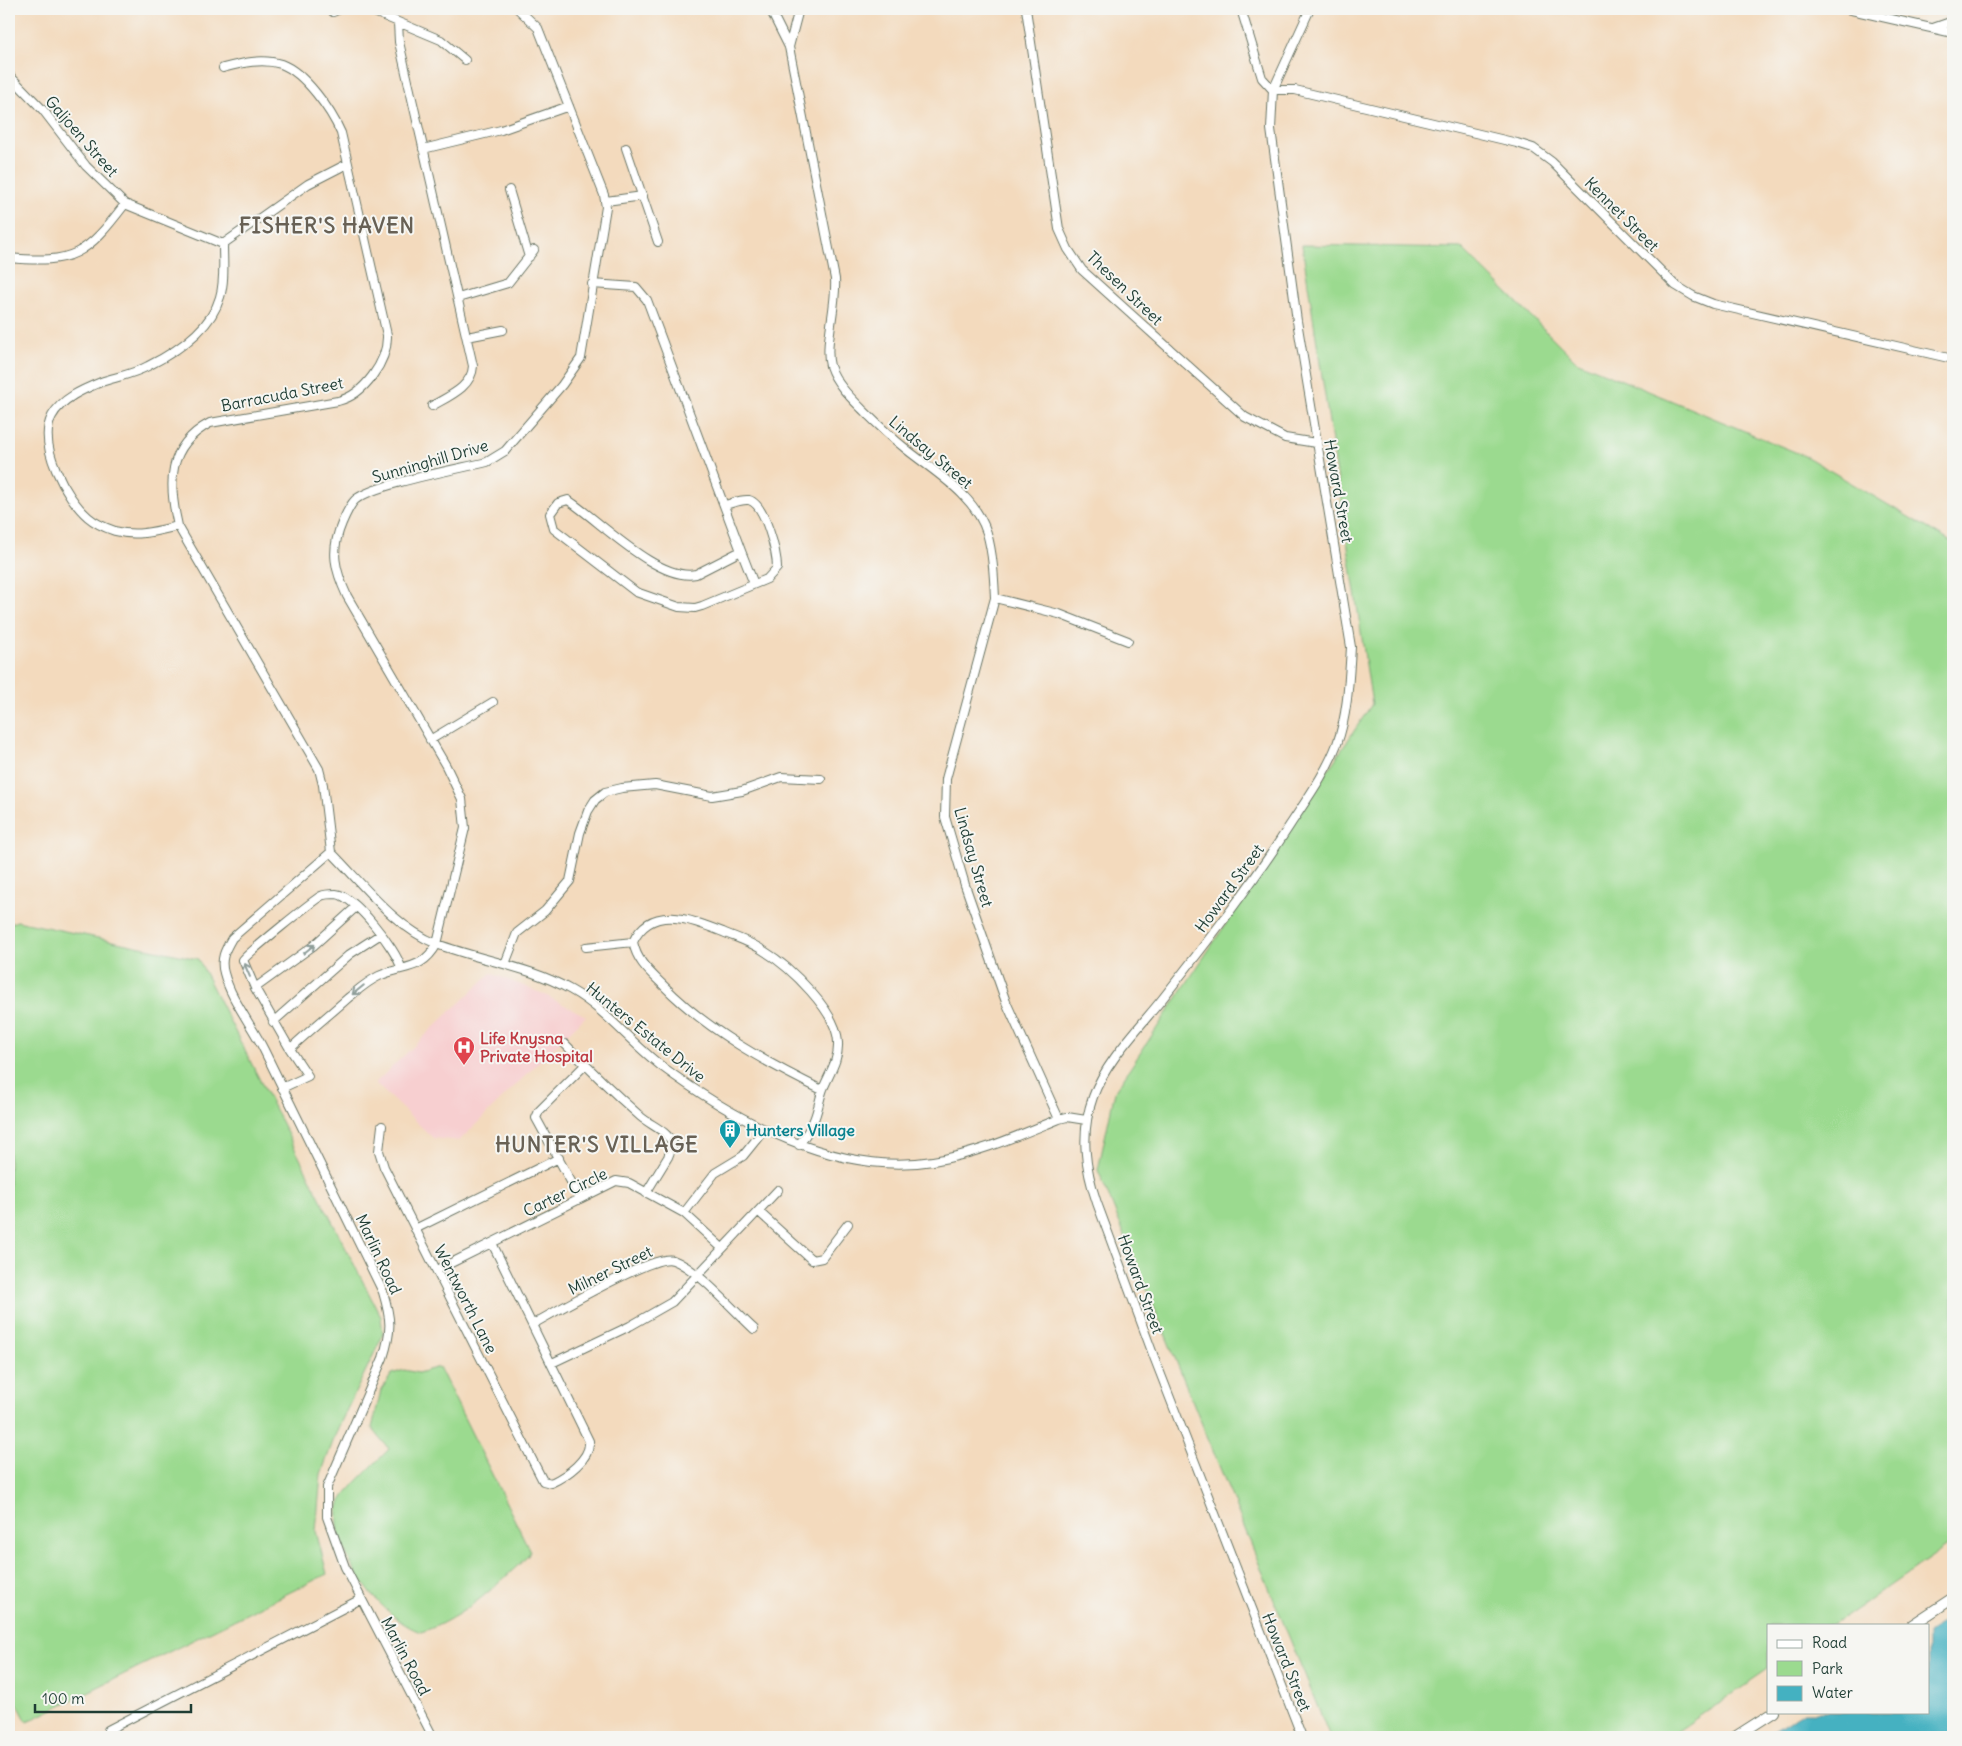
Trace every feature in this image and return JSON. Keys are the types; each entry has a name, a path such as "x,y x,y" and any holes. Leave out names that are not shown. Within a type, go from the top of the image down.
{"street":[{"path":"367,9 442,40 465,60"},
{"path":"518,9 538,28 606,201 643,196"},
{"name":"Lindsay Street","path":"770,9 789,47 835,279 837,294 827,353 830,367 845,391 880,427 958,490 971,504 987,534 995,598 946,779 945,817 1006,1002 1059,1119"},
{"path":"789,47 799,9"},
{"name":"Thesen Street","path":"1026,9 1059,229 1068,249 1082,270 1245,417 1285,438 1316,443"},
{"path":"1241,9 1262,78 1273,90 1310,9"},
{"path":"1847,9 1953,33"},
{"path":"1931,28 1953,20"},
{"path":"398,22 399,42 458,298 472,375 464,385 432,406"},
{"name":"Barracuda Street","path":"223,68 259,61 281,64 294,72 334,118 340,133 387,335 383,358 363,385 346,399 221,420 198,430 184,443 176,458 173,473 173,502 178,526 319,769 323,785 331,852"},
{"name":"Galjoen Street","path":"9,76 43,110 86,166 125,204 223,244"},
{"name":"Howard Street","path":"1273,90 1271,129 1279,200 1316,443 1351,647 1348,687 1338,742 1314,790 1232,911 1107,1069 1099,1082 1086,1120 1086,1166 1097,1203 1157,1366 1302,1737"},
{"name":"Kennet Street","path":"1273,90 1295,90 1499,138 1533,148 1552,162 1675,285 1693,296 1712,304 1953,359"},
{"path":"423,149 501,130 569,106"},
{"path":"626,148 658,242"},
{"path":"178,526 146,534 126,533 100,525 88,517 64,487 50,452 48,428 53,415 76,394 87,387 146,367 176,350 195,334 212,314 220,298 223,281 223,244 308,184 347,164"},
{"path":"509,190 529,257"},
{"name":"Sunninghill Drive","path":"437,944 465,828 464,813 456,786 347,596 335,567 334,552 337,535 355,501 364,495 388,486 487,462 499,456 562,385 581,358 606,201"},
{"path":"9,258 47,261 74,254 96,238 125,204"},
{"path":"458,298 508,283 534,250"},
{"path":"592,284 636,287 645,296 726,505 754,584"},
{"path":"466,337 503,330"},
{"path":"726,505 742,500 750,500 758,507 766,521 777,568 773,575 695,608 679,607 645,596 608,572 558,534 552,525 550,514 558,503 568,500 662,568 681,575 696,574 741,551"},
{"path":"995,598 1059,614 1128,641"},
{"path":"430,740 493,702"},
{"path":"505,964 517,933 545,911 570,882 580,833 588,811 605,792 622,788 655,785 712,796 742,791 781,777 821,779"},
{"name":"Hunters Estate Drive","path":"331,852 411,930 437,944 552,980 588,1000 658,1063 690,1087 764,1130 799,1145 870,1161 930,1162 987,1148 1059,1119 1067,1117 1086,1120"},
{"name":"Marlin Road","path":"331,852 232,938 223,952 224,974 383,1292 390,1317 389,1338 383,1358 327,1487 326,1508 329,1524 361,1599 433,1737"},
{"path":"282,1088 308,1076 273,1022 243,960 322,896 339,894 347,897 381,934 397,956 401,968"},
{"path":"255,988 306,952 356,907"},
{"path":"799,1145 813,1123 822,1090 837,1054 836,1032 828,1012 782,963 749,942 679,918 651,922 638,932 633,942 640,962 685,1008 704,1022 782,1069 822,1090"},
{"path":"273,1022 350,954 381,934"},
{"path":"586,947 633,942"},
{"path":"290,1049 373,979 401,968 410,968 421,963 432,953 437,944"},
{"path":"565,1044 642,1118 666,1134 671,1140 672,1148 668,1157 646,1193"},
{"path":"580,1198 536,1118 537,1114 585,1065"},
{"name":"Wentworth Lane","path":"382,1126 380,1157 505,1410 543,1480 548,1483 554,1481 586,1457 589,1449 588,1438 552,1363"},
{"path":"684,1213 715,1173 743,1156 764,1130"},
{"path":"415,1229 559,1158"},
{"name":"Carter Circle","path":"437,1270 616,1181 629,1183 684,1213 722,1248"},
{"path":"492,1243 552,1363 666,1306 698,1276 778,1190"},
{"path":"759,1212 812,1260 822,1258 848,1224"},
{"name":"Milner Street","path":"533,1324 657,1260 673,1260 698,1276 754,1329"},
{"path":"1914,1624 1953,1598"},
{"path":"108,1730 361,1599"},
{"path":"1735,1737 1771,1714"}],"shaded area":[{"name":"Life Knysna Private Hospital","path":"491,973 541,993 586,1016 459,1141 433,1138 375,1083"}],"green space":[{"path":"1302,245 1462,248 1576,361 1807,457 1953,543 1953,1542 1834,1624 1767,1624 1767,1670 1669,1737 1330,1737 1098,1170 1115,1091 1372,704"},
{"path":"17,921 198,959 381,1317 383,1335 338,1428 321,1474 316,1531 327,1574 27,1722 9,1687 9,924"},
{"path":"439,1367 530,1551 528,1556 504,1579 478,1600 451,1619 421,1632 406,1625 390,1613 360,1579 341,1539 338,1520 340,1503 343,1498 389,1449 372,1428 381,1390 392,1374 404,1370 418,1373"}],"water":[{"path":"1953,1617 1953,1737 1764,1737 1801,1714 1930,1714 1930,1632"}],"place":[{"name":"Life Knysna Private Hospital","path":"464,1066"},
{"name":"Hunters Village","path":"730,1149"}],"district":[{"name":"FISHER'S HAVEN","path":"327,225"},
{"name":"HUNTER'S VILLAGE","path":"597,1144"}]}
